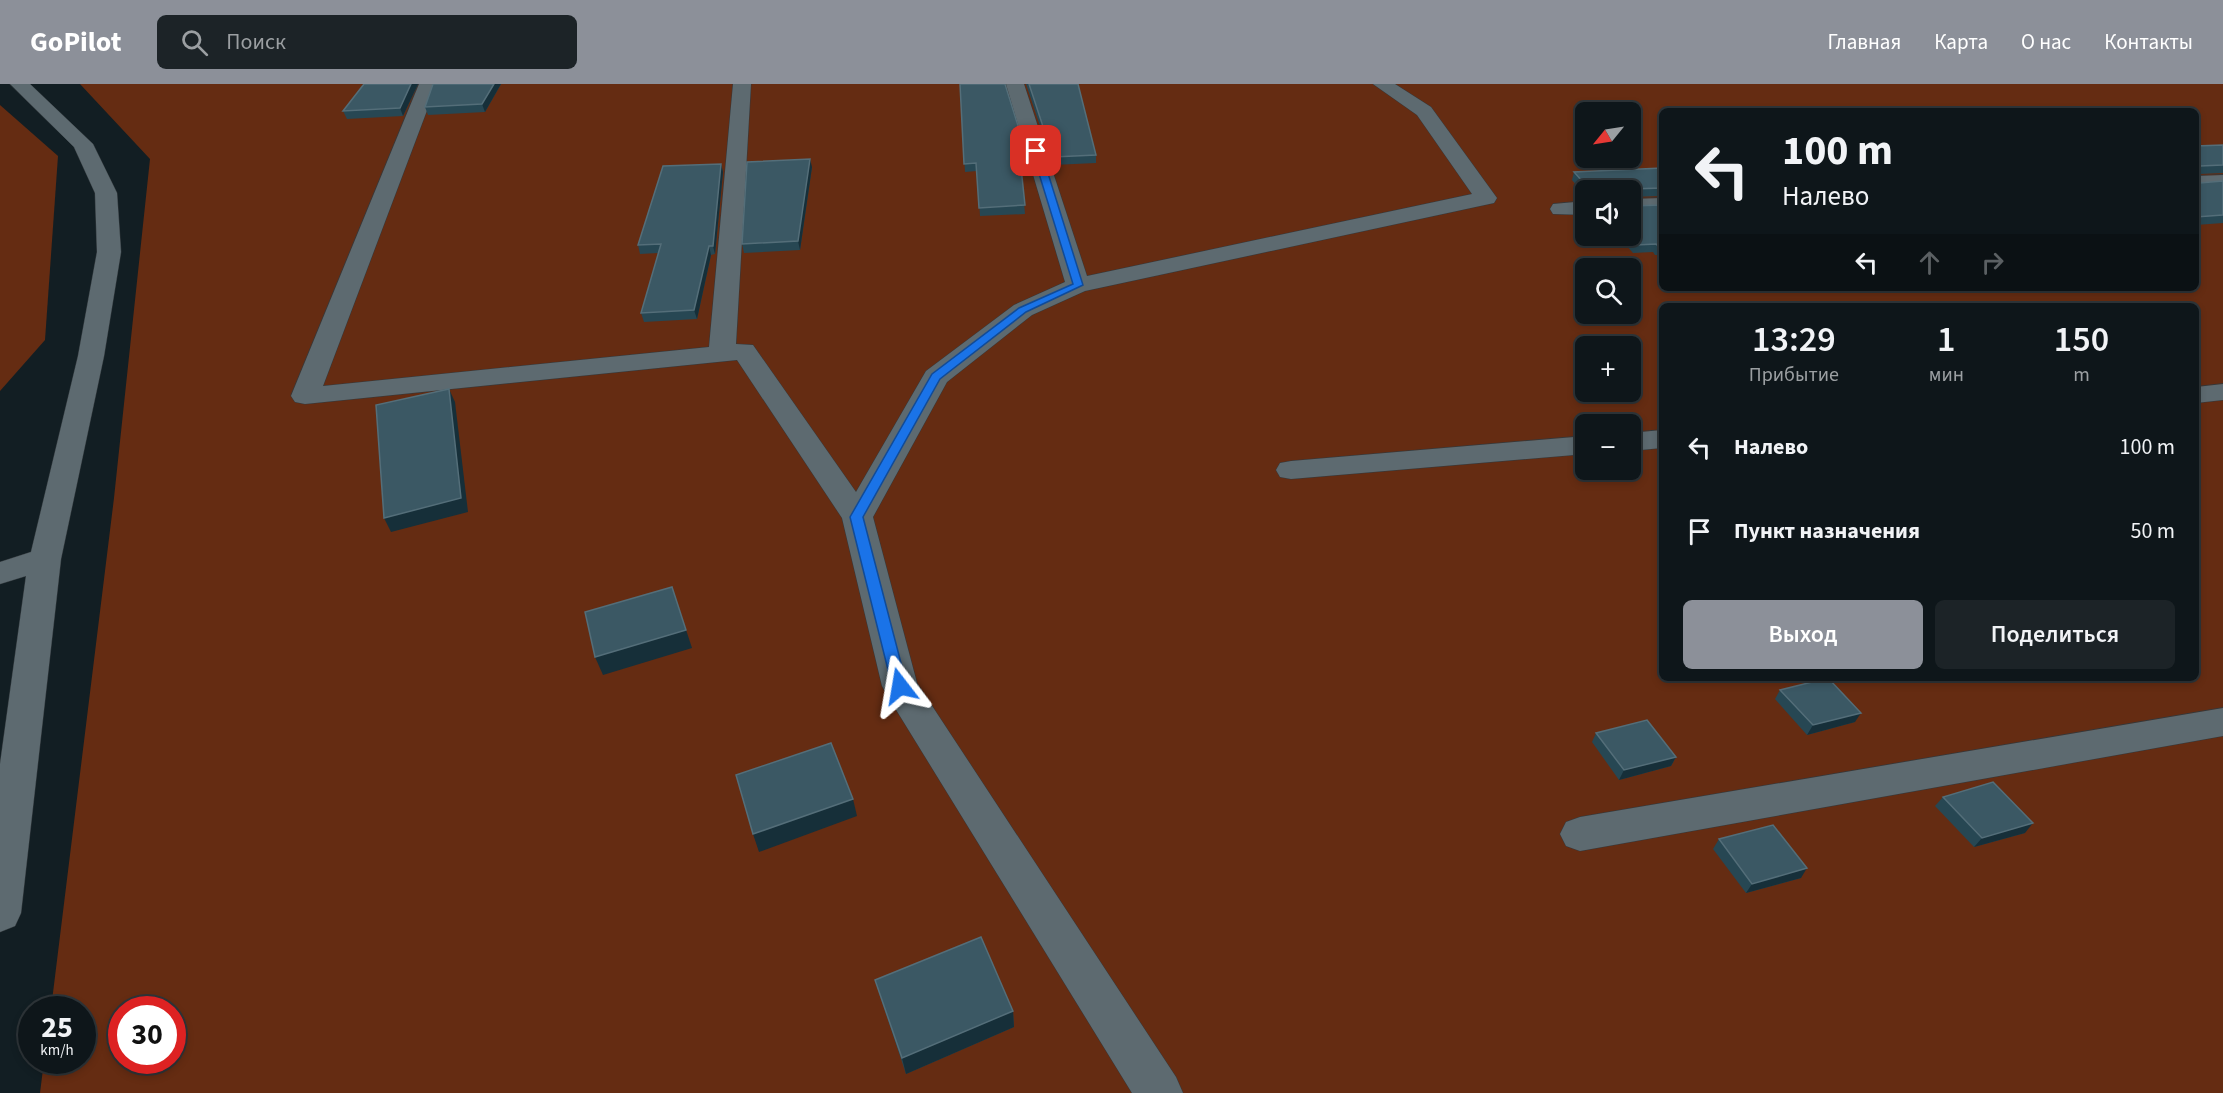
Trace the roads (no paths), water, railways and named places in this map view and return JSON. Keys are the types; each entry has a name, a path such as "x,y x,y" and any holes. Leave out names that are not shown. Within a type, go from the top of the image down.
{"street":[{"path":"0,913 45,559 91,356 109,252 106,193 83,144 19,84"},
{"path":"428,84 305,396 744,351 857,517 900,686 1159,1093"},
{"path":"722,353 742,84"},
{"path":"1015,84 1078,285"},
{"path":"857,517 936,377 1023,310 1078,285 1486,198 1424,111 1382,84"},
{"path":"2199,183 2223,182"},
{"path":"1641,206 1659,205"},
{"path":"1561,209 1575,208"},
{"path":"2199,395 2223,392"},
{"path":"1641,441 1659,439"},
{"path":"1292,470 1575,446"},
{"path":"0,573 45,559"},
{"path":"1580,834 2223,722"}]}
